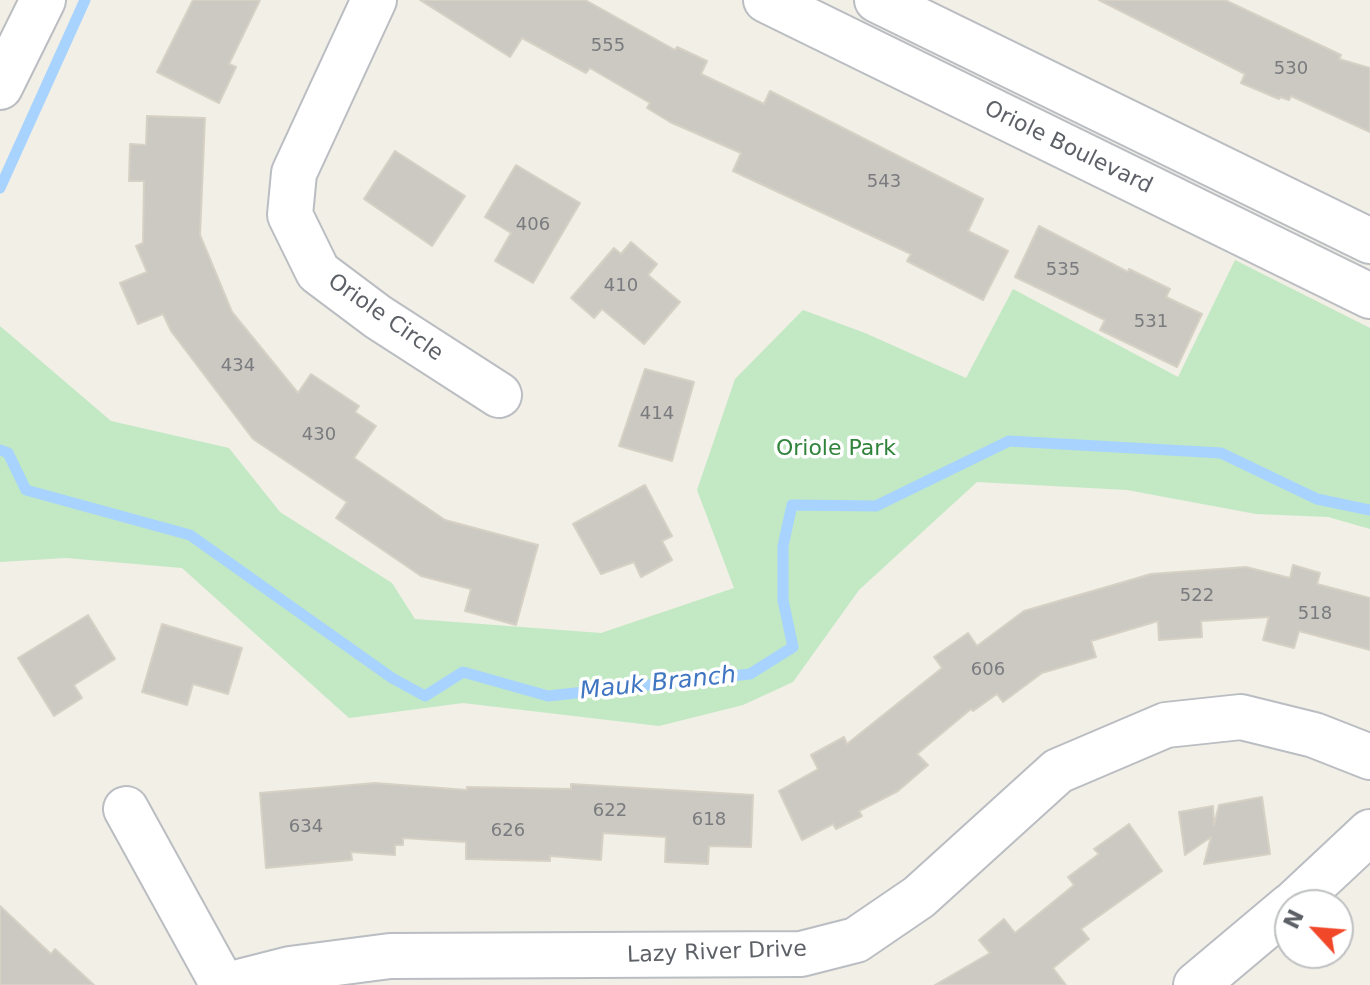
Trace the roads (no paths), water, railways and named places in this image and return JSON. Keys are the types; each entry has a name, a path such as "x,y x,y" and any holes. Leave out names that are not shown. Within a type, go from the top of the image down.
{"street":[{"path":"0,87 43,0"},
{"name":"Oriole Circle","path":"374,0 294,173 290,215 318,272 378,317 499,395"},
{"name":"Oriole Boulevard","path":"766,0 1370,296"},
{"path":"877,0 1370,241"},
{"name":"Lazy River Drive","path":"225,985 290,969 390,956 608,971 801,954 856,940 919,897 1058,771 1166,725 1241,717 1314,735 1370,757"},
{"path":"126,809 225,985"},
{"path":"1309,889 1370,832"},
{"path":"1196,985 1274,920"}],"waterway":[{"path":"0,188 85,0"},
{"name":"Mauk Branch","path":"0,450 8,453 26,490 190,535 392,678 425,696 463,672 548,696 750,674 793,647 783,600 783,546 792,505 876,506 1009,441 1221,453 1317,499 1370,510"}],"park label":[{"name":"Oriole Park","path":"836,449"}]}
